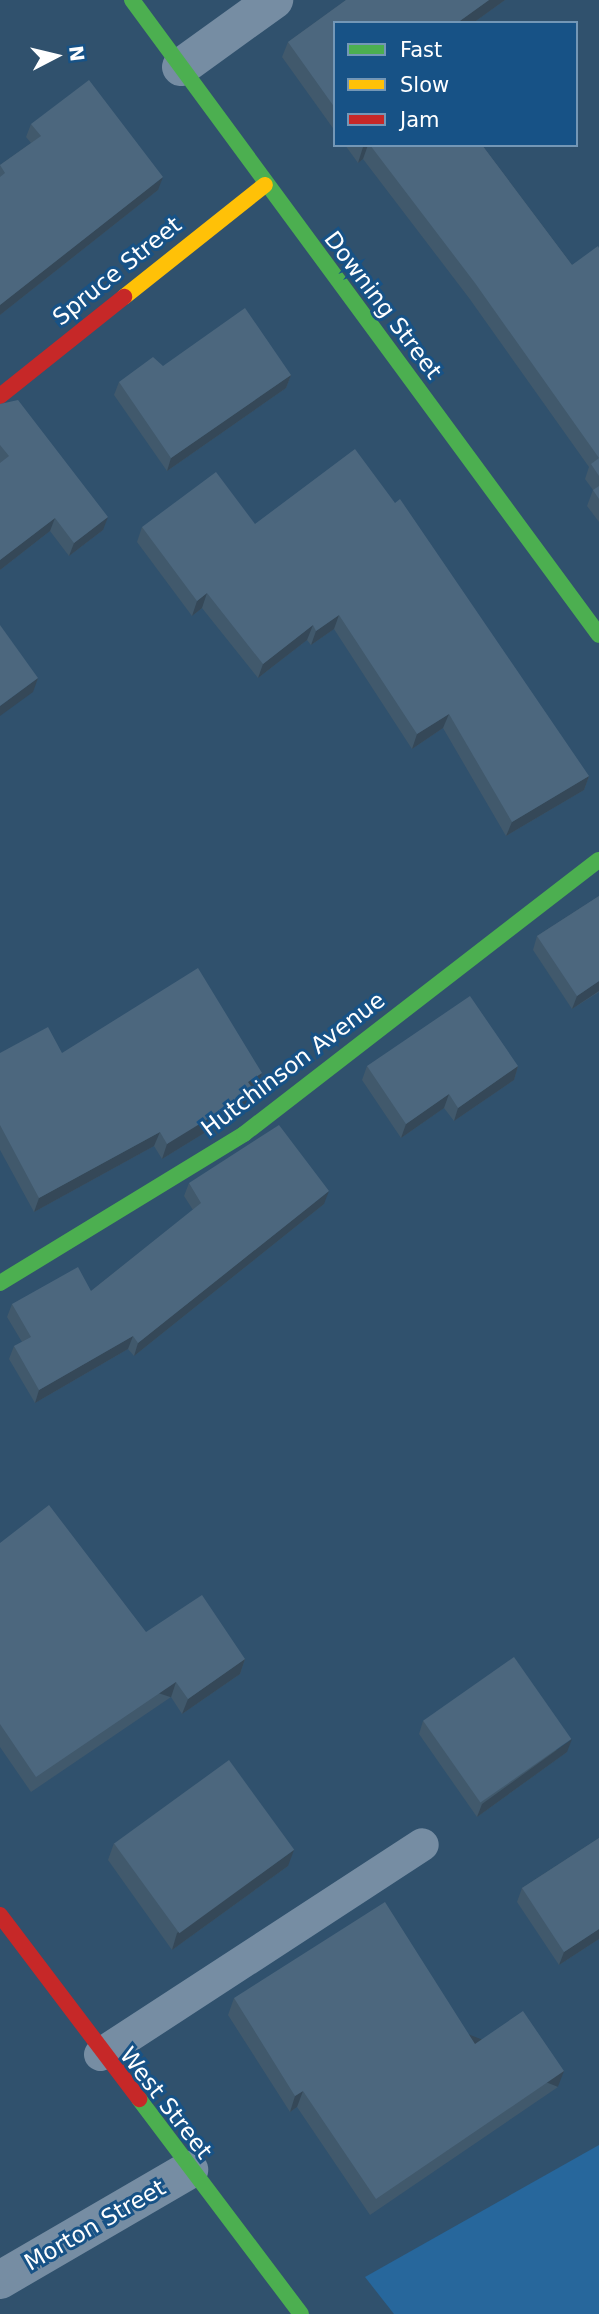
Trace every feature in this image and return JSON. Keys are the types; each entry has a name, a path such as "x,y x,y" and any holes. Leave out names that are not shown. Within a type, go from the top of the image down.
{"street":[{"name":"Downing Street","path":"132,0 265,185 599,635"},
{"path":"181,67 274,0"},
{"name":"Spruce Street","path":"0,396 265,185"},
{"name":"Hutchinson Avenue","path":"0,1283 244,1133 599,860"},
{"name":"West Street","path":"0,1915 100,2054 301,2314"},
{"name":"Morton Street","path":"0,2280 189,2170"}],"lane":[{"path":"100,2054 422,1844"}],"shaded area":[{"path":"599,2145 599,2314 394,2314 365,2277"}],"building":[{"path":"346,0 489,0 460,21 333,21 333,105 288,42"},
{"path":"89,80 163,177 0,305 0,177 5,173 0,165 41,136 31,124"},
{"path":"372,147 484,147 572,265 598,246 599,458 475,283"},
{"path":"245,308 291,375 171,458 119,382 153,357 163,366"},
{"path":"18,400 108,517 74,543 55,518 0,560 0,463 9,456 0,445 0,404"},
{"path":"355,449 395,503 400,499 589,776 512,822 449,714 417,734 339,615 316,631 313,625 263,664 207,593 197,601 142,527 216,472 255,524"},
{"path":"599,458 599,476 591,464"},
{"path":"599,486 599,499 593,490"},
{"path":"0,625 38,678 0,706"},
{"path":"599,896 599,981 577,996 537,936"},
{"path":"198,968 262,1073 248,1082 253,1089 167,1144 160,1132 39,1198 0,1125 0,1053 48,1027 62,1053"},
{"path":"470,996 518,1066 458,1108 449,1094 406,1124 367,1066"},
{"path":"279,1125 329,1191 138,1343 133,1336 39,1390 14,1346 31,1337 12,1304 78,1267 91,1291 201,1203 189,1183"},
{"path":"49,1505 146,1632 202,1595 245,1659 188,1699 176,1682 36,1777 0,1724 0,1543"},
{"path":"514,1657 571,1739 480,1803 423,1721"},
{"path":"229,1760 294,1850 179,1933 114,1843"},
{"path":"599,1838 599,1929 564,1952 522,1888"},
{"path":"385,1902 475,2044 523,2011 564,2071 376,2199 303,2091 295,2096 234,1998"}],"traffic: fast":[{"path":"132,0 599,635"},
{"path":"0,1283 244,1134 599,860"},
{"path":"139,2099 301,2314"}],"traffic: slow":[{"path":"124,297 265,185"}],"traffic: jam":[{"path":"0,396 124,297"},
{"path":"0,1915 139,2099"}]}
